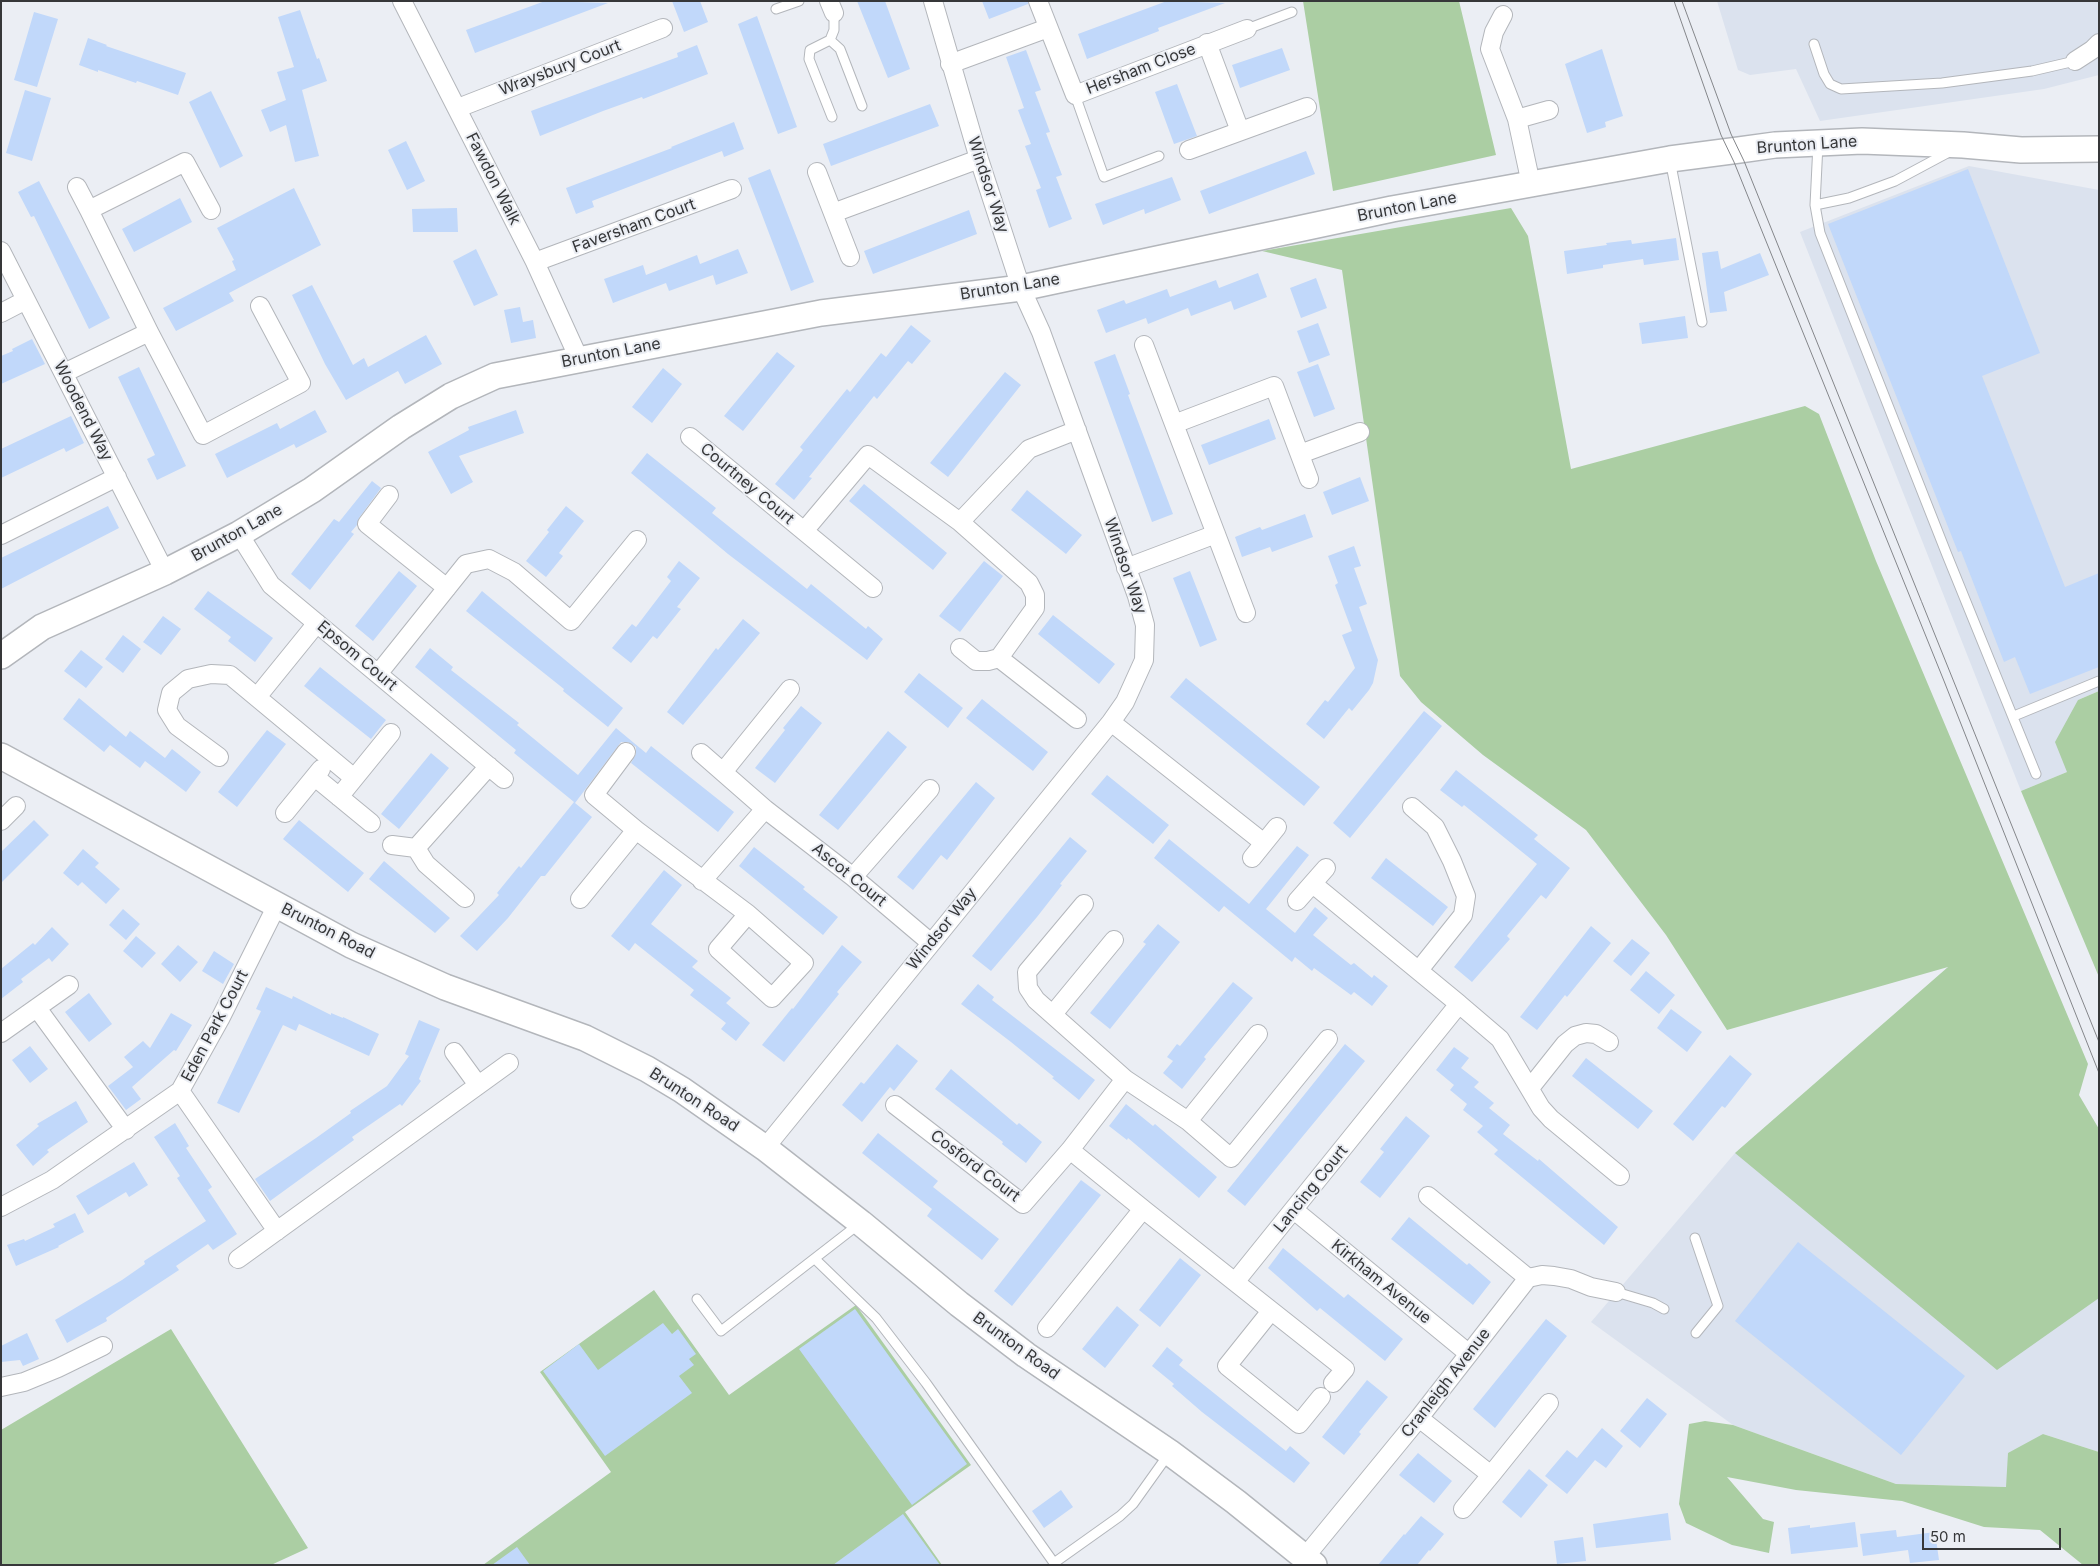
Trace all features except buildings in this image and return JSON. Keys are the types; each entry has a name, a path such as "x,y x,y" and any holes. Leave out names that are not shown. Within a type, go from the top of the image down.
{"street":[{"name":"Fawdon Walk","path":"402,1 535,262 579,359"},
{"name":"Windsor Way","path":"764,1148 1111,722 1126,702 1144,660 1145,625 1137,596 1041,332 1021,288 979,159 933,1"},
{"name":"Hersham Close","path":"1038,1 1075,95 1247,28"},
{"path":"1503,15 1494,32 1490,49 1517,119 1530,184"},
{"name":"Wraysbury Court","path":"458,108 663,28"},
{"path":"950,64 1048,28"},
{"path":"2075,61 2099,43"},
{"name":"Hersham Close","path":"1206,44 1240,131"},
{"path":"1189,150 1307,107"},
{"path":"1517,119 1549,110"},
{"name":"Brunton Lane","path":"1,656 42,627 165,572 239,534 312,490 401,427 451,396 495,376 821,313 1021,288 1392,209 1670,159 1775,145 1862,141 1963,145 2021,150 2095,151"},
{"path":"833,212 979,159"},
{"path":"89,210 185,162 211,210"},
{"path":"817,172 850,257"},
{"path":"77,187 203,435 301,383 260,306"},
{"name":"Faversham Court","path":"535,262 732,189"},
{"name":"Woodend Way","path":"1,250 165,572"},
{"path":"1,313 26,300"},
{"path":"64,373 149,332"},
{"path":"1144,345 1246,613"},
{"path":"1174,424 1274,386 1309,479"},
{"path":"960,522 1029,449 1077,430"},
{"path":"1300,454 1360,432"},
{"name":"Courtney Court","path":"690,437 873,588"},
{"name":"Courtney Court","path":"804,532 868,455 960,522 1029,582 1035,595 1035,608 999,658"},
{"path":"1,535 117,477"},
{"path":"389,495 367,524 447,588"},
{"name":"Epsom Court","path":"239,534 271,585 504,779"},
{"path":"1126,568 1216,534"},
{"path":"378,674 466,564 490,559 514,572 571,621 637,540"},
{"path":"257,697 317,624"},
{"path":"960,648 976,661 988,662 999,658 1077,719"},
{"path":"219,757 177,726 168,710 171,693 188,679 211,674 230,675 354,778"},
{"path":"723,772 790,689"},
{"path":"1111,722 1264,843"},
{"path":"339,797 391,733"},
{"path":"626,752 594,795 636,830 748,914 804,963 772,998 718,949 748,914"},
{"name":"Ascot Court","path":"701,752 765,809 853,877 931,943"},
{"name":"Brunton Road","path":"1,756 277,905 400,968 445,988 585,1038 612,1050 682,1090 764,1148 959,1304 1026,1354 1169,1452 1310,1561"},
{"path":"285,813 330,758"},
{"path":"416,848 489,766"},
{"path":"315,777 371,823"},
{"path":"853,877 930,789"},
{"path":"1,821 16,806"},
{"path":"1412,807 1435,827 1452,861 1466,896 1462,915 1418,970"},
{"path":"702,881 765,809"},
{"path":"1252,858 1277,827"},
{"path":"580,899 636,830"},
{"path":"392,845 416,848"},
{"path":"416,848 426,864 465,898"},
{"path":"1297,902 1326,868"},
{"path":"1313,884 1500,1039 1541,1108 1551,1119 1620,1176"},
{"path":"1084,904 1027,972 1028,988 1036,1000 1125,1079 1188,1120 1231,1158 1328,1039"},
{"name":"Eden Park Court","path":"1,1207 52,1180 180,1091 220,1019 277,905"},
{"path":"1053,1014 1114,940"},
{"path":"1,1033 69,985"},
{"name":"Lancing Court","path":"1235,1282 1459,1004"},
{"path":"37,1008 126,1130"},
{"path":"1530,1088 1565,1044 1575,1036 1586,1033 1596,1034 1609,1042"},
{"path":"1188,1120 1258,1034"},
{"path":"454,1052 478,1085"},
{"path":"238,1259 509,1063"},
{"path":"1125,1079 1070,1150 1345,1369 1333,1383"},
{"path":"180,1091 277,1231"},
{"name":"Cosford Court","path":"895,1105 1023,1204 1070,1150"},
{"path":"1428,1196 1528,1278 1542,1275 1554,1276 1571,1279 1590,1287 1616,1292"},
{"path":"1047,1328 1143,1210"},
{"name":"Kirkham Avenue","path":"1294,1210 1468,1353"},
{"name":"Cranleigh Avenue","path":"1310,1561 1468,1353 1528,1278"},
{"path":"1271,1311 1227,1366 1299,1424 1321,1397"},
{"path":"1,1387 24,1382 103,1346"},
{"path":"1463,1509 1549,1403"},
{"path":"1419,1418 1490,1475"}],"lane":[{"path":"776,9 799,1"},
{"path":"832,7 834,30 830,40 810,50 809,59 832,117"},
{"name":"Hersham Close","path":"1247,28 1292,12"},
{"path":"830,40 840,49 862,106"},
{"path":"1814,44 1824,74 1830,84 1840,89 1942,83 2032,71 2075,61"},
{"name":"Hersham Close","path":"1075,95 1104,177 1159,156"},
{"path":"1818,142 1815,205 1820,233 1830,262 2036,774"},
{"path":"1815,205 1849,198 1895,180 1963,145"},
{"path":"1670,159 1702,322"},
{"path":"2014,716 2099,681"},
{"path":"697,1299 721,1331 860,1223"},
{"path":"1695,1238 1718,1306 1696,1333"},
{"path":"815,1258 882,1326 932,1391 1053,1564 1120,1516 1133,1504 1169,1452"},
{"path":"1616,1292 1664,1309"}],"shaded area":[{"path":"1717,1 2099,1 2099,75 2044,89 1820,121 1796,69 1750,75 1738,70"},
{"path":"1969,166 2099,190 2099,691 2078,700 2067,772 2021,791 1800,232"},
{"path":"1780,1114 2099,1266 2099,1452 2043,1434 2006,1487 1896,1484 1733,1425 1591,1322 1735,1153"}],"green space":[{"path":"1303,1 1459,1 1496,155 1333,191"},
{"path":"1511,208 1528,236 1571,469 1805,406 1819,414 1876,561 2088,1064 2079,1095 2099,1129 2099,1298 1997,1370 1735,1153 1948,967 1727,1030 1666,935 1586,830 1483,755 1421,702 1400,676 1342,270 1262,251"},
{"path":"2099,691 2099,977 2021,791 2067,772 2055,742 2078,700"},
{"path":"654,1290 729,1395 856,1305 971,1465 905,1512 942,1565 483,1565 611,1472 540,1372"},
{"path":"171,1329 308,1548 271,1565 1,1565 1,1430"},
{"path":"1705,1421 1733,1425 1896,1484 2006,1487 2008,1453 2043,1434 2099,1452 2099,1565 2083,1565 2040,1530 1984,1527 1902,1501 1796,1490 1727,1477 1763,1519 1774,1522 1769,1553 1732,1545 1686,1523 1679,1504 1689,1424"}],"tram line":[{"path":"1674,1 1721,135 1734,162 1944,681 2099,1073"},
{"path":"1682,1 1731,134 1744,161 2099,1042"}]}
